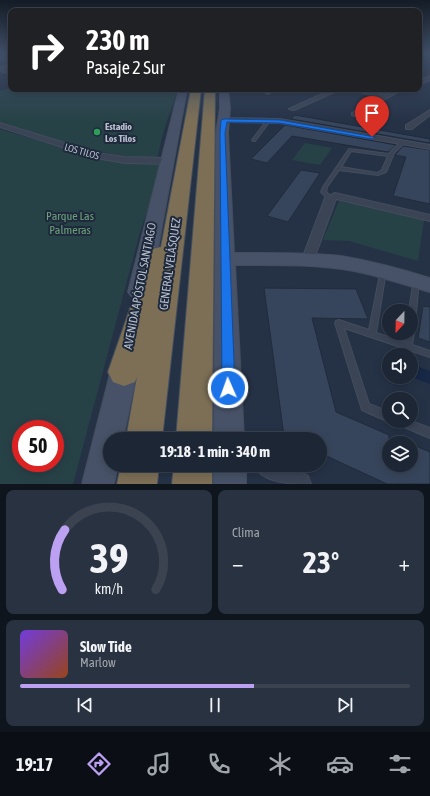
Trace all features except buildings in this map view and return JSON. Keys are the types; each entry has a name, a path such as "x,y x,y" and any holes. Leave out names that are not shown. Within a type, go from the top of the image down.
{"highway":[{"name":"GENERAL VELÁSQUEZ","path":"145,432 181,186 198,92"},
{"path":"194,432 199,92"},
{"path":"201,92 223,127"},
{"path":"124,372 181,186"},
{"path":"137,484 139,472"},
{"path":"192,484 193,472"}],"main road":[{"name":"AVENIDA APÓSTOL SANTIAGO","path":"98,484 124,372 167,161 198,92"},
{"path":"224,92 223,127 229,432"},
{"path":"225,259 308,259 346,263 423,282"},
{"path":"230,472 230,484"}],"street":[{"path":"292,109 331,92"},
{"path":"364,92 386,97"},
{"path":"354,114 395,92"},
{"path":"409,127 430,112"},
{"path":"223,127 268,121 284,122 430,147"},
{"name":"LOS TILOS","path":"0,125 96,155 125,160 167,161"},
{"path":"308,259 330,198 335,196 430,218"},
{"path":"277,472 300,484"}],"lane":[{"path":"254,140 268,121"},
{"path":"338,168 378,174 386,168 390,156 402,142"},
{"path":"330,198 323,192 350,150 390,156"},
{"path":"372,334 383,271"},
{"path":"417,304 423,282"},
{"path":"382,414 365,407 339,324 430,354"},
{"path":"408,347 409,340"},
{"path":"418,428 430,433"}],"green space":[{"name":"Estadio Los Tilos","path":"8,89 8,92 177,93 166,124 158,156 154,158 114,154 76,146 0,122 0,91"},
{"name":"Parque Las Palmeras","path":"0,129 104,160 163,165 140,232 73,484 0,484"},
{"path":"305,143 332,148 320,165 292,160"},
{"path":"339,201 424,220 418,261 349,241 323,240"}],"water":[{"path":"418,367 430,371 430,384 418,380"}],"place":[{"name":"Estadio Los Tilos","path":"97,132"}],"route":[{"path":"228,388 222,133 224,120 280,121 372,137"}]}
